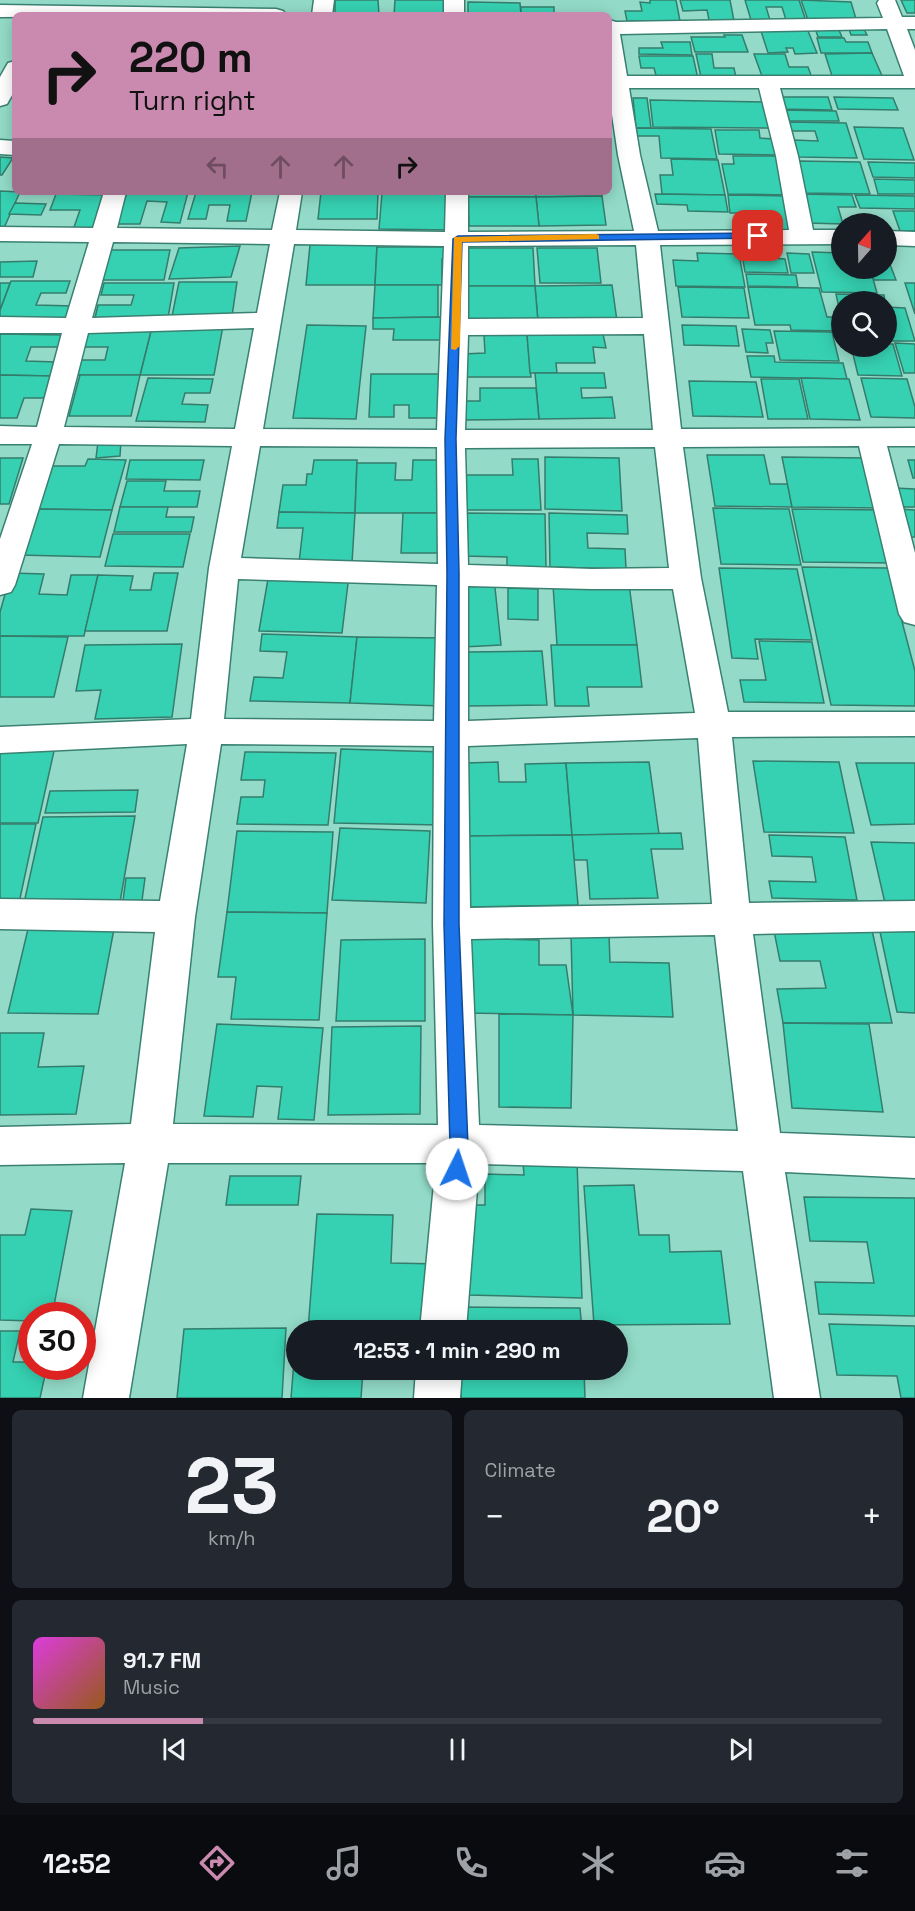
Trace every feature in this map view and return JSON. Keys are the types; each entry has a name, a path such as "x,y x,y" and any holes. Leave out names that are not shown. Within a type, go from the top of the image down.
{"street":[{"path":"797,1398 761,1151 732,918 714,725 686,578 668,437 647,236 619,155 613,82 915,80 886,0"},
{"path":"0,10 159,12"},
{"path":"612,19 915,23"},
{"path":"0,100 12,74"},
{"path":"768,82 787,156 802,236"},
{"path":"2,571 48,436 101,237 115,195"},
{"path":"106,1398 150,1143 176,916 206,731 224,568 290,195"},
{"path":"444,1320 459,1146 452,924 451,734 453,573 451,439 458,239 457,195"},
{"path":"0,234 101,237 282,236 458,239 647,236 831,237"},
{"path":"897,238 915,239"},
{"path":"0,325 77,326 269,320"},
{"path":"455,327 657,326"},
{"path":"0,435 451,439 915,437"},
{"path":"871,437 915,614"},
{"path":"224,568 453,573 592,579 686,578"},
{"path":"0,740 206,731 451,734 714,725 915,724"},
{"path":"0,914 176,916"},
{"path":"452,924 915,916"},
{"path":"0,1146 150,1143 459,1146 761,1151 915,1158"},
{"path":"437,1398 438,1380"}],"building":[{"path":"335,0 378,0 379,12 335,12"},
{"path":"395,0 449,0 448,12 394,12"},
{"path":"650,0 676,0 680,21 627,21 625,11 642,11 640,2 650,3"},
{"path":"680,0 730,0 734,21 709,20 707,10 683,11"},
{"path":"745,0 799,0 806,21 786,20 782,7 766,7 770,20 751,20"},
{"path":"801,0 851,2 856,19 808,20"},
{"path":"901,0 915,0 915,13 907,13"},
{"path":"468,2 520,3 521,12 468,12"},
{"path":"521,7 554,7 554,12 521,12"},
{"path":"815,28 838,28 842,37 818,37"},
{"path":"849,29 864,29 867,35 851,35"},
{"path":"761,31 808,31 817,53 795,54 793,48 786,48 788,52 768,53"},
{"path":"724,35 742,35 748,52 695,52 691,37 725,37"},
{"path":"817,38 844,38 846,42 868,42 872,53 821,53"},
{"path":"661,42 690,42 692,55 639,54 639,48 663,48"},
{"path":"872,53 883,78 833,79 825,54"},
{"path":"696,54 712,54 714,68 734,68 736,78 701,77"},
{"path":"754,54 785,54 789,67 808,67 812,78 763,79"},
{"path":"639,56 693,56 698,79 657,79 654,68 641,68"},
{"path":"779,97 828,97 832,110 781,109"},
{"path":"834,97 893,98 898,110 838,109"},
{"path":"633,98 647,98 651,128 636,128"},
{"path":"650,100 765,102 772,128 653,127"},
{"path":"782,110 836,111 839,121 785,121"},
{"path":"789,122 846,123 857,158 798,157 794,140 818,141 815,131 791,131"},
{"path":"854,127 903,128 914,160 864,159"},
{"path":"636,128 711,129 717,159 661,158 659,136 637,136"},
{"path":"715,130 759,130 760,138 775,139 779,155 719,154"},
{"path":"733,156 778,156 788,195 728,194 722,164 734,164"},
{"path":"0,157 12,158 2,175 0,175"},
{"path":"671,159 718,160 725,195 662,194 660,175 673,175"},
{"path":"798,161 860,162 870,194 806,193"},
{"path":"868,162 915,163 915,178 873,177"},
{"path":"874,179 915,180 915,194 878,194"},
{"path":"0,191 12,192 12,195 19,195 4,228 0,228"},
{"path":"655,194 725,195 728,212 688,211 687,205 657,204"},
{"path":"798,194 852,195 856,207 838,207 840,213 831,213 831,224 806,223"},
{"path":"56,195 109,195 96,231 73,230 80,210 50,210"},
{"path":"126,195 187,195 180,223 161,222 167,202 147,201 140,224 117,224"},
{"path":"195,195 251,195 246,221 227,221 230,205 209,205 206,219 188,219"},
{"path":"321,195 378,195 377,219 318,219"},
{"path":"382,195 451,195 451,230 379,229"},
{"path":"468,195 536,195 536,197 468,197"},
{"path":"536,195 602,196 536,197"},
{"path":"728,195 788,196 796,230 746,229 743,213 730,213"},
{"path":"855,195 915,196 915,209 860,208"},
{"path":"602,196 606,225 539,226 536,197"},
{"path":"468,197 536,197 539,226 469,226"},
{"path":"15,203 46,204 41,215 9,214"},
{"path":"893,211 915,211 915,231 900,231 897,213"},
{"path":"310,245 377,245 375,285 306,285"},
{"path":"240,246 231,277 169,279 179,248"},
{"path":"377,247 451,247 451,258 442,259 442,285 375,285"},
{"path":"464,248 533,248 535,286 465,286"},
{"path":"537,248 597,248 601,283 540,283"},
{"path":"109,250 170,250 164,280 102,280"},
{"path":"812,252 831,253 831,279 873,279 876,291 831,291 822,292"},
{"path":"697,253 739,254 745,287 676,286 673,260 698,261"},
{"path":"787,253 809,254 814,273 791,273"},
{"path":"742,254 772,254 772,258 785,259 788,273 745,272"},
{"path":"37,261 33,277 0,277 0,262"},
{"path":"746,274 796,275 798,287 748,286"},
{"path":"11,281 70,281 66,293 41,293 36,305 73,306 69,319 0,318 0,310"},
{"path":"179,282 237,282 232,316 172,316"},
{"path":"0,283 10,283 0,310"},
{"path":"104,283 174,283 168,318 95,318 98,305 131,305 134,295 101,295"},
{"path":"905,283 915,283 915,314"},
{"path":"375,285 438,285 438,317 373,318"},
{"path":"612,285 617,321 538,322 535,286"},
{"path":"465,286 535,286 538,322 466,322"},
{"path":"678,287 744,288 749,318 682,317"},
{"path":"748,287 819,288 827,317 831,317 831,331 791,330 790,325 755,325"},
{"path":"897,308 905,308 915,341 897,341"},
{"path":"441,317 442,340 393,340 394,329 373,329 373,318"},
{"path":"307,325 366,326 356,419 293,418"},
{"path":"682,325 736,326 739,346 684,345"},
{"path":"156,326 223,326 214,375 140,375 151,331 155,331"},
{"path":"742,329 770,330 773,343 766,343 768,353 746,352"},
{"path":"86,331 151,331 140,375 75,375 80,360 105,360 108,347 82,347"},
{"path":"774,331 831,332 831,357 838,357 839,361 780,360"},
{"path":"0,334 64,335 60,347 31,347 26,361 56,362 52,376 0,375"},
{"path":"527,334 531,377 464,377 463,354 485,353 484,335"},
{"path":"527,334 603,334 606,348 593,347 595,363 556,363 557,373 530,373"},
{"path":"897,343 915,344 915,373 904,373"},
{"path":"747,356 774,356 775,362 843,363 847,379 751,377"},
{"path":"854,357 897,357 902,376 858,375"},
{"path":"535,373 604,373 606,388 581,388 582,398 612,397 615,418 539,419"},
{"path":"371,374 439,374 439,418 409,418 409,405 394,405 394,417 369,417"},
{"path":"0,375 52,376 44,398 24,398 17,418 0,418"},
{"path":"80,375 140,375 131,416 69,416"},
{"path":"148,378 213,379 210,393 185,393 182,404 208,405 205,422 136,421"},
{"path":"801,378 849,379 860,420 810,419"},
{"path":"861,378 907,379 915,407 915,418 871,417"},
{"path":"761,379 799,379 808,419 768,419"},
{"path":"689,381 756,382 763,417 693,416"},
{"path":"480,388 536,388 539,419 463,420 463,401 480,401"},
{"path":"121,441 120,456 96,458 98,442"},
{"path":"707,455 764,455 770,484 788,484 792,507 715,506"},
{"path":"545,457 619,458 622,511 545,509"},
{"path":"782,457 868,458 881,508 792,507"},
{"path":"0,458 23,458 9,504 0,504"},
{"path":"88,459 126,460 112,510 35,509 49,466 85,466"},
{"path":"512,459 538,459 541,510 462,510 462,475 513,475"},
{"path":"130,460 204,460 200,480 126,479"},
{"path":"314,460 357,460 355,513 279,512 283,485 306,485 307,474 312,474"},
{"path":"413,460 447,460 447,513 355,513 357,463 396,463 395,480 412,480"},
{"path":"908,460 915,460 915,478 913,478"},
{"path":"127,481 166,481 164,491 200,491 197,507 120,507"},
{"path":"894,488 915,489 915,507 899,507"},
{"path":"120,507 168,507 166,517 194,517 191,532 114,532"},
{"path":"713,508 789,509 801,565 721,564"},
{"path":"35,509 112,510 100,557 19,555"},
{"path":"792,509 882,510 896,563 803,562"},
{"path":"898,509 915,510 915,537 906,537"},
{"path":"279,512 355,513 352,563 299,563 303,528 277,528"},
{"path":"403,513 442,513 441,553 401,553"},
{"path":"463,513 545,514 546,567 507,567 507,557 462,556"},
{"path":"549,513 627,515 628,534 587,533 588,548 625,549 626,569 550,567"},
{"path":"113,534 190,534 183,567 105,566"},
{"path":"802,567 888,568 915,671 915,706 831,705"},
{"path":"719,568 797,569 812,640 755,639 758,659 732,658"},
{"path":"11,573 44,574 39,594 67,595 71,575 98,575 84,636 0,636 0,612"},
{"path":"154,573 178,573 167,631 85,631 98,575 133,576 130,590 151,590"},
{"path":"269,573 349,575 342,633 259,631"},
{"path":"494,578 501,645 463,647 459,579"},
{"path":"629,584 637,645 557,645 553,585"},
{"path":"508,588 538,589 538,620 508,619"},
{"path":"262,634 357,637 350,703 250,701 254,677 283,678 287,652 260,651"},
{"path":"0,636 68,637 54,697 0,697"},
{"path":"357,637 446,638 442,706 350,703"},
{"path":"759,641 812,642 824,703 744,702 740,680 766,680"},
{"path":"182,644 172,717 95,719 101,690 76,691 85,645"},
{"path":"551,645 637,645 642,687 587,687 589,706 555,706"},
{"path":"542,651 547,705 467,706 465,652"},
{"path":"341,749 443,752 440,825 334,823"},
{"path":"0,751 54,751 38,823 0,823"},
{"path":"245,752 336,753 328,825 237,824 241,797 263,797 265,780 241,780"},
{"path":"753,761 839,762 854,833 764,832"},
{"path":"498,762 499,782 526,782 525,764 566,763 572,835 468,836 466,763"},
{"path":"649,762 659,834 572,835 566,763"},
{"path":"856,763 915,763 915,824 871,825"},
{"path":"138,790 135,812 45,813 50,791"},
{"path":"135,816 120,902 24,903 43,817"},
{"path":"0,824 36,824 19,903 0,903"},
{"path":"340,828 430,831 426,903 332,900"},
{"path":"237,831 333,832 327,913 227,912"},
{"path":"681,833 683,849 651,849 658,898 590,899 587,860 574,860 572,835"},
{"path":"572,835 578,905 470,907 468,836"},
{"path":"769,835 845,837 857,900 772,898 769,881 816,882 812,857 772,856"},
{"path":"871,842 915,843 915,912 887,912"},
{"path":"126,878 145,878 141,908 122,908"},
{"path":"227,912 327,913 319,1020 231,1019 236,977 218,977"},
{"path":"879,927 915,927 915,1013 897,1012"},
{"path":"28,929 114,929 98,1014 8,1013"},
{"path":"872,930 892,1023 783,1023 777,989 826,988 820,961 780,961 774,931"},
{"path":"571,934 609,935 610,962 669,963 673,1017 573,1015"},
{"path":"467,938 539,940 539,965 566,965 573,1015 466,1013"},
{"path":"425,939 425,1021 336,1021 341,940"},
{"path":"499,1014 573,1015 571,1108 499,1107"},
{"path":"783,1023 869,1024 883,1112 792,1108"},
{"path":"217,1024 323,1028 314,1120 278,1119 282,1087 257,1086 253,1117 204,1116"},
{"path":"421,1026 420,1114 328,1115 332,1027"},
{"path":"0,1033 44,1033 38,1067 84,1066 76,1114 0,1115"},
{"path":"523,1162 577,1162 582,1298 467,1295 467,1205 485,1205 485,1174 524,1175"},
{"path":"230,1176 301,1176 298,1205 226,1205"},
{"path":"634,1185 639,1235 669,1235 670,1252 721,1251 730,1324 628,1325 628,1320 594,1320 584,1186"},
{"path":"804,1197 915,1198 915,1316 819,1314 815,1282 874,1283 867,1242 810,1241"},
{"path":"31,1209 72,1211 55,1302 18,1302 18,1321 0,1320 0,1235 25,1235"},
{"path":"317,1214 393,1215 391,1263 440,1264 439,1320 309,1320"},
{"path":"461,1307 580,1308 581,1320 461,1320"},
{"path":"829,1324 915,1326 915,1398 901,1398 897,1376 837,1375"},
{"path":"286,1328 282,1398 177,1398 184,1329"},
{"path":"0,1331 18,1331 13,1362 18,1362 18,1380 44,1380 40,1398 0,1398"},
{"path":"292,1380 362,1380 361,1398 291,1398"},
{"path":"461,1380 584,1380 585,1398 461,1398"}],"slow traffic":[{"path":"455,346 458,239 596,237"}],"route":[{"path":"457,1169 459,1146 452,924 451,439 458,239 758,236"}]}
